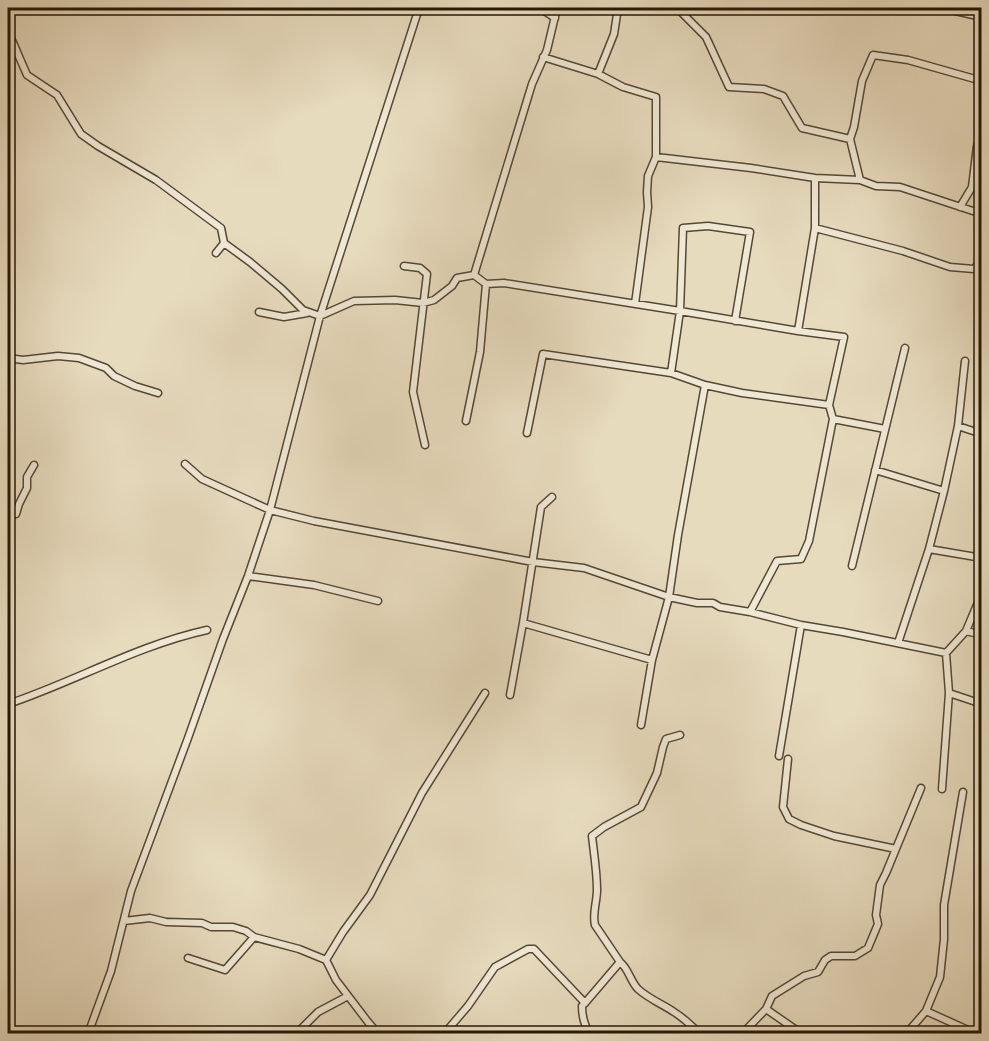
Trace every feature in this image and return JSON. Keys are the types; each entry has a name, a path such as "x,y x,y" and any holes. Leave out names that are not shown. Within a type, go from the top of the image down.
{"street":[{"path":"88,1034 111,971 130,891 248,576 270,510 320,316 419,8"},
{"path":"540,8 555,18"},
{"path":"474,275 532,84 547,50 557,8"},
{"path":"598,74 614,34 618,8"},
{"path":"677,8 706,38 729,87 764,89 783,96 802,128 850,139"},
{"path":"942,8 981,17"},
{"path":"8,31 27,75 57,95 81,134 156,180 221,228 224,243 250,261 303,310 311,313 320,316 354,301 395,300 423,303 434,300 452,286 457,278 474,275 486,284 504,283 798,332 844,337 829,405 833,419 808,542 801,559 777,561 750,612"},
{"path":"860,180 850,139 855,127 862,81 873,55 908,60 981,81"},
{"path":"543,57 598,74 623,87 656,97 656,157 648,176 648,207 635,304"},
{"path":"960,207 972,187 977,146 981,135"},
{"path":"656,157 814,178 860,180 876,186 900,187 981,214"},
{"path":"798,332 816,228 814,178"},
{"path":"671,373 680,311 683,228 708,226 750,232 735,321"},
{"path":"816,228 894,248 950,267 974,269 981,259"},
{"path":"216,253 224,243"},
{"path":"404,266 420,268 427,274 412,392 425,445"},
{"path":"466,421 480,352 486,284"},
{"path":"259,312 284,316 311,313"},
{"path":"852,566 905,348"},
{"path":"527,433 543,354 671,373 705,385 742,393 829,405"},
{"path":"8,358 23,360 58,356 80,358 106,368 114,376 135,386 158,393"},
{"path":"898,643 929,549 944,491 958,426 965,362"},
{"path":"641,725 652,660 669,597 705,385"},
{"path":"833,419 885,429"},
{"path":"958,426 981,434"},
{"path":"185,464 202,479 270,510 314,521 533,562 584,568 669,597 697,603 713,603 720,607 801,625 946,653"},
{"path":"16,514 27,488 27,477 34,465"},
{"path":"875,470 944,491"},
{"path":"510,695 541,507 552,497"},
{"path":"929,549 981,558"},
{"path":"248,576 314,585 378,601"},
{"path":"942,789 949,693 946,653 966,631 981,593"},
{"path":"523,623 652,660"},
{"path":"779,756 801,625"},
{"path":"8,704 187,634 207,630"},
{"path":"966,631 981,635"},
{"path":"326,960 370,895 422,792 485,693"},
{"path":"949,693 981,704"},
{"path":"680,735 666,739 657,773 641,807 592,836 597,875 593,918 595,925 625,966 637,988 681,1017 700,1034"},
{"path":"788,759 783,807 789,819 834,836 896,849"},
{"path":"742,1034 766,1009 772,996 804,975 818,972 825,960 831,956 855,956 868,948 878,924 876,915 880,885 921,788"},
{"path":"906,1034 926,1011 940,977 944,939 944,904 963,792"},
{"path":"124,921 150,918 166,922 202,923 211,927 232,927 246,931 254,937 299,949 326,960 336,980 374,1029 381,1034"},
{"path":"188,958 225,970 254,937"},
{"path":"444,1034 468,1006 495,967 528,949 534,949 585,1003"},
{"path":"590,1034 585,1026 582,1006 620,962"},
{"path":"296,1034 318,1012 348,996"},
{"path":"766,1009 802,1034"},
{"path":"926,1011 972,1034"}]}
